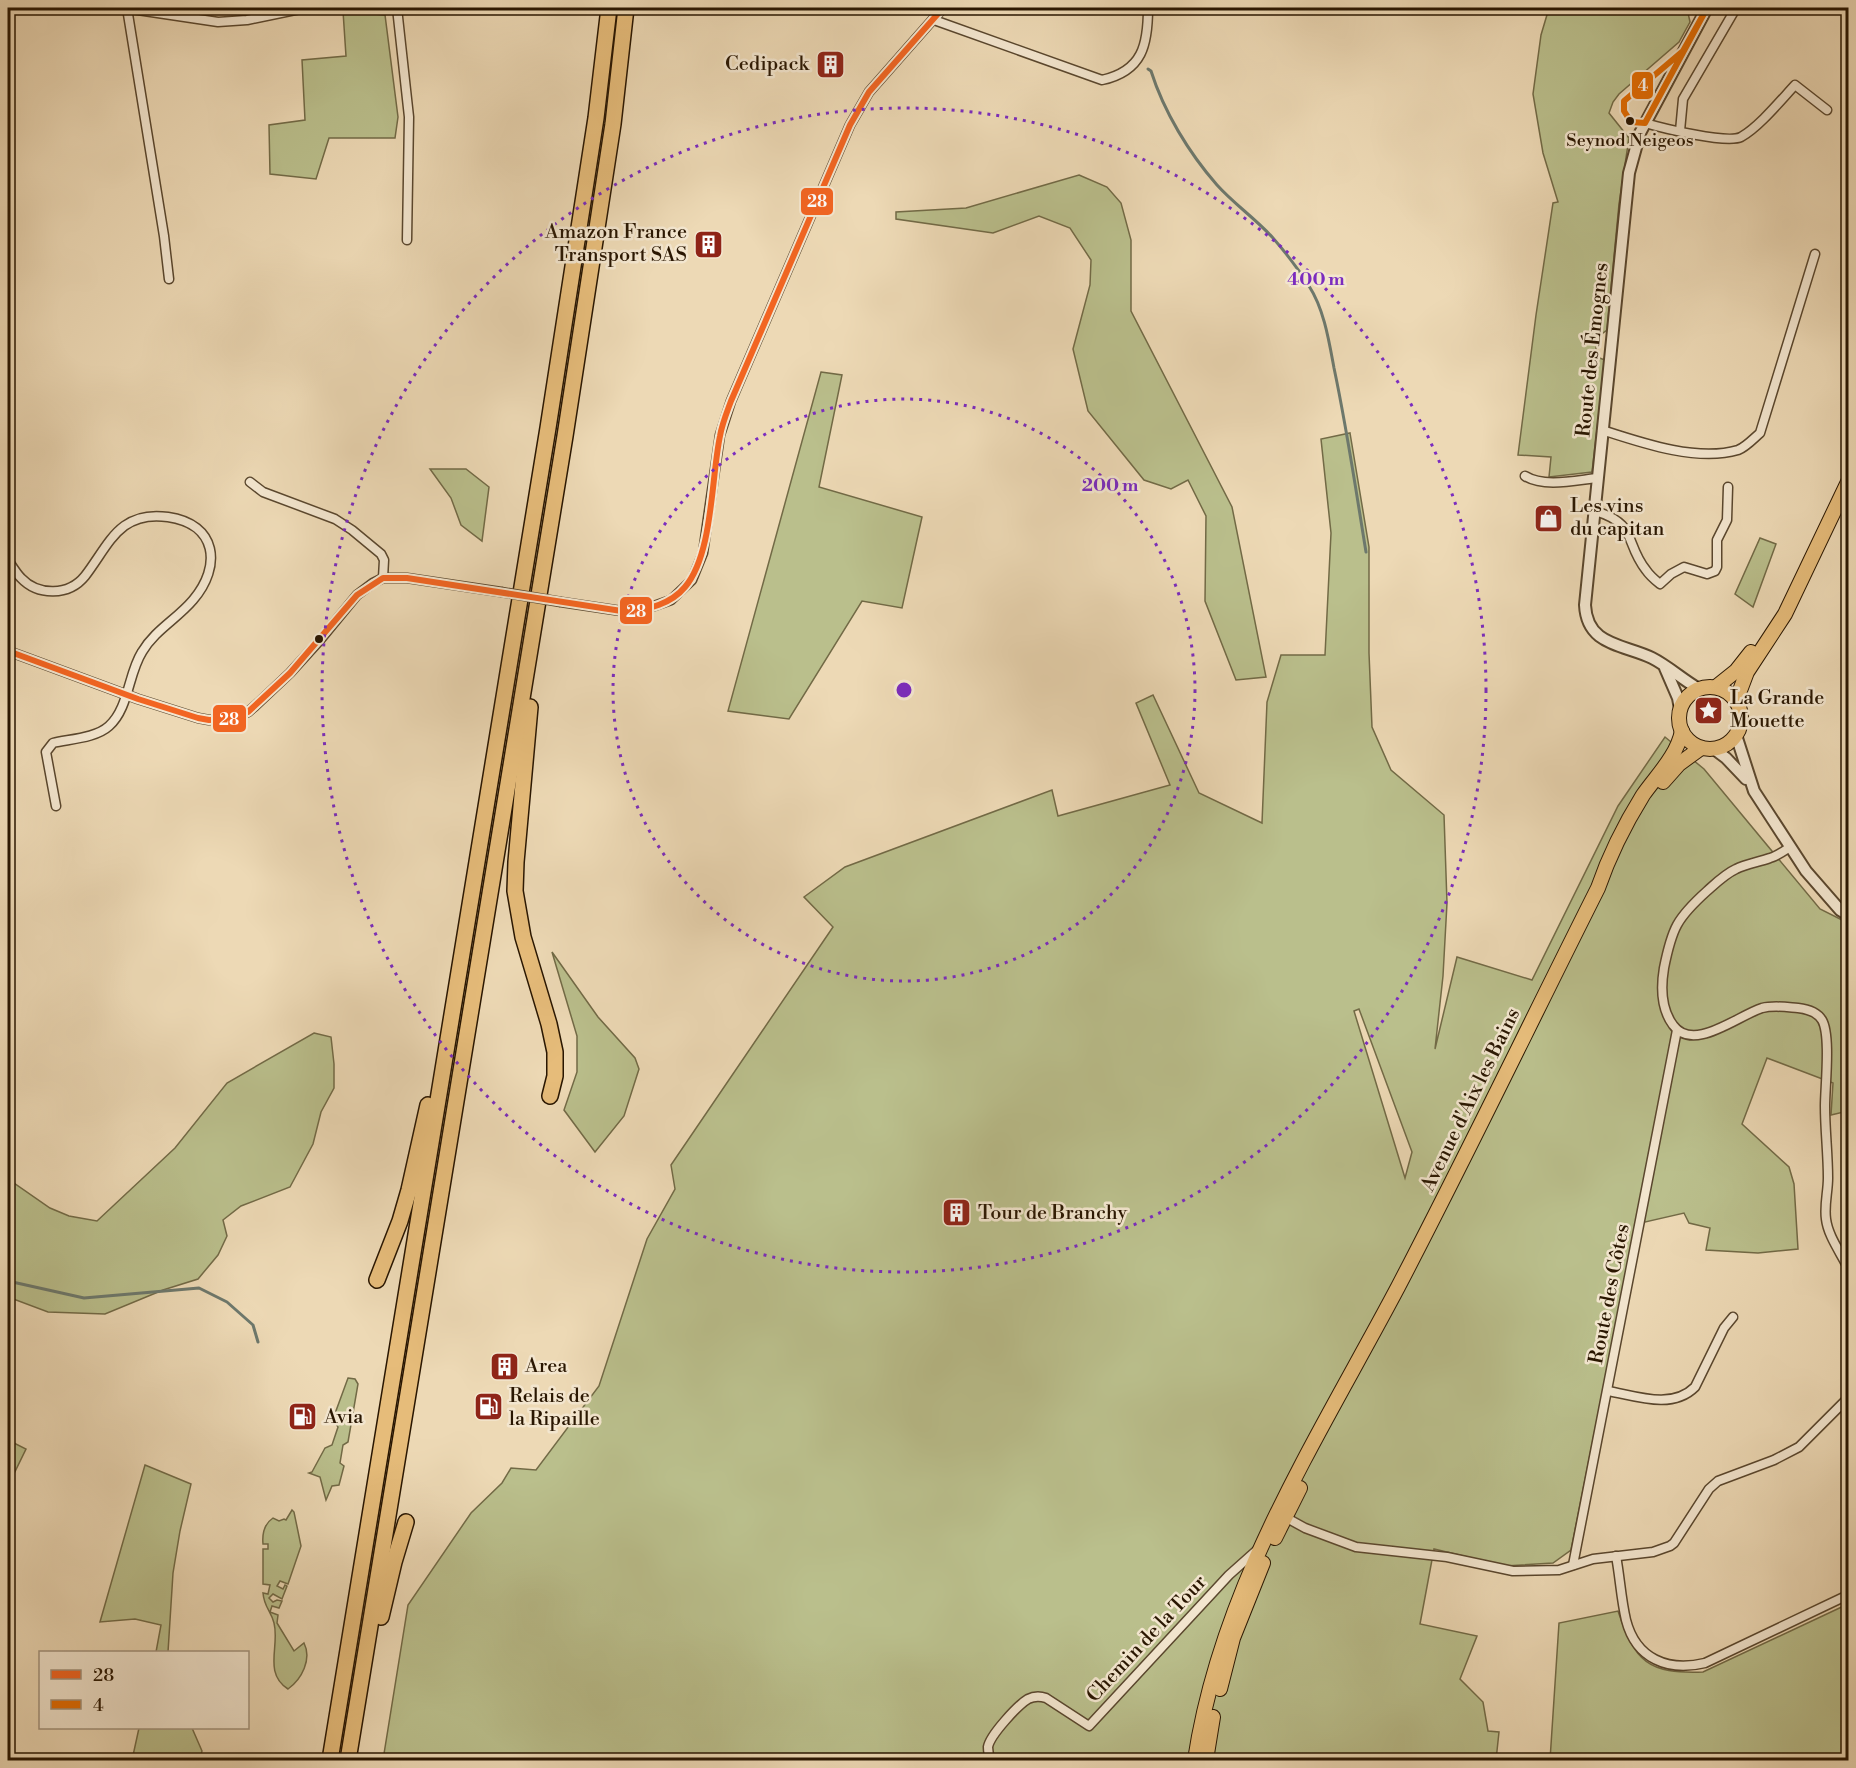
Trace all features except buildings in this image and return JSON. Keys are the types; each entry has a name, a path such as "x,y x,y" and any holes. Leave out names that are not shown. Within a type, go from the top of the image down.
{"highway":[{"path":"330,1761 550,419 596,118 609,8"},
{"path":"348,1761 541,583 613,124 626,8"},
{"path":"541,583 515,891 522,937 549,1024 555,1052 555,1076 550,1096"},
{"path":"377,1280 400,1221 409,1190 474,884"},
{"path":"348,1761 394,1562 406,1522"}],"main road":[{"path":"1736,700 1747,672 1774,633 1826,532 1848,482"},
{"path":"1716,687 1729,693 1736,700 1741,715 1739,729 1726,744 1707,748 1690,742 1682,731 1679,720 1680,709 1691,693 1699,689 1716,687 1745,660 1798,584"},
{"name":"Avenue d'Aix les Bains","path":"1195,1761 1199,1735 1222,1644 1260,1548 1447,1193 1598,888 1606,865 1642,797 1669,760 1682,731"},
{"name":"Avenue d'Aix les Bains","path":"1598,888 1614,868 1656,790 1679,764 1707,748"},
{"name":"Avenue d'Aix les Bains","path":"1206,1761 1209,1730 1233,1638 1266,1555 1348,1391 1376,1329"}],"street":[{"path":"169,279 164,236 126,8 218,22 247,20 305,8"},
{"path":"397,8 409,117 406,240"},
{"path":"8,651 198,718 222,720 238,717 255,706 321,640 357,595 383,578 407,578 628,612 643,610 671,600 692,580 703,553 720,435 731,401 850,125 869,92 943,8"},
{"path":"934,20 1102,80 1113,78 1126,71 1137,61 1143,51 1148,32 1148,8"},
{"name":"Route des Émognes","path":"1699,689 1651,658 1598,636 1587,623 1585,605 1629,173 1640,133 1707,8"},
{"path":"1680,131 1683,99 1736,8"},
{"path":"1645,123 1724,139 1740,137 1766,115 1795,85 1827,110"},
{"path":"1602,430 1646,445 1708,454 1740,449 1760,433 1815,254"},
{"path":"1525,476 1530,479 1551,481 1598,478"},
{"path":"250,482 263,492 335,519 352,530 381,554 384,560 383,578"},
{"path":"1595,511 1612,517 1624,525 1646,570 1660,584 1671,574 1684,567 1707,574 1715,571 1717,540 1727,520 1728,487"},
{"path":"8,560 21,578 42,591 65,590 84,578 113,535 137,520 150,516 169,517 193,524 210,543 212,552 207,575 193,601 147,643 138,657 120,711 108,728 53,743 48,748 46,752 56,806"},
{"path":"1665,668 1678,698 1680,709"},
{"path":"1736,735 1750,783"},
{"path":"1707,748 1726,758 1750,783 1806,871 1840,910 1848,915"},
{"path":"1790,847 1773,857 1736,869 1719,880 1686,911 1677,923 1670,940 1662,994 1668,1017 1677,1030 1688,1036 1699,1036 1752,1012 1772,1006 1814,1012 1822,1020 1825,1031 1827,1081 1825,1104 1828,1178 1825,1210 1828,1227 1848,1268"},
{"name":"Route des Côtes","path":"1573,1565 1677,1030"},
{"path":"1608,1391 1659,1400 1675,1398 1690,1392 1695,1387 1724,1328 1733,1317"},
{"path":"1285,1517 1305,1528 1341,1542 1368,1549 1446,1557 1513,1571 1552,1571 1593,1559 1653,1552 1670,1546 1683,1531 1714,1484 1722,1478 1774,1460 1799,1447 1848,1398"},
{"name":"Chemin de la Tour","path":"991,1761 988,1746 992,1739 1017,1707 1029,1699 1039,1696 1046,1698 1089,1726 1229,1575 1260,1548"},
{"path":"1616,1556 1626,1621 1634,1639 1646,1654 1660,1663 1676,1667 1705,1663 1848,1595"}],"green space":[{"path":"1549,8 1687,8 1690,22 1679,42 1619,94 1609,113 1629,138 1619,204 1607,330 1599,336 1594,356 1605,360 1592,472 1549,477 1551,457 1518,455 1553,203 1558,202 1543,153 1533,94 1541,35"},
{"path":"343,11 385,15 398,117 395,138 329,138 316,179 270,174 269,125 305,120 302,60 346,56"},
{"path":"1079,175 1107,187 1121,203 1131,240 1131,311 1232,507 1266,677 1236,680 1205,601 1206,516 1188,480 1171,489 1144,480 1088,411 1073,349 1090,285 1091,260 1070,228 1039,216 993,233 896,219 896,212 966,208"},
{"path":"821,372 842,375 819,487 922,517 902,608 862,601 789,719 728,711"},
{"path":"1350,433 1369,547 1372,727 1391,770 1444,815 1447,903 1443,976 1435,1049 1457,957 1532,980 1618,806 1665,737 1704,769 1820,909 1848,923 1848,1111 1831,1115 1833,1083 1767,1058 1742,1124 1789,1167 1794,1184 1798,1249 1758,1253 1706,1250 1710,1228 1689,1223 1684,1213 1636,1224 1571,1550 1553,1563 1505,1566 1434,1549 1420,1624 1477,1636 1460,1679 1483,1702 1488,1731 1499,1732 1496,1760 383,1760 408,1605 471,1513 502,1483 511,1468 536,1470 599,1386 647,1239 675,1189 671,1165 833,927 804,897 845,867 1052,790 1058,816 1170,785 1136,703 1153,695 1199,793 1262,823 1267,702 1281,655 1325,655 1331,533 1321,439","holes":["1359,1009 1412,1152 1405,1178 1354,1011"]},
{"path":"430,469 466,469 489,487 482,541 461,525 451,498"},
{"path":"1760,538 1776,544 1753,607 1735,594"},
{"path":"552,952 598,1017 635,1058 639,1069 624,1116 595,1152 564,1110 577,1072 577,1036"},
{"path":"314,1033 331,1037 334,1088 321,1112 313,1144 290,1187 241,1206 223,1220 227,1236 218,1255 198,1279 163,1290 105,1314 48,1312 8,1297 8,1179 50,1208 69,1216 97,1221 175,1148 227,1083"},
{"path":"348,1378 355,1379 358,1384 348,1442 343,1445 340,1463 344,1466 339,1485 332,1486 326,1500 320,1477 309,1473 312,1472 325,1448 332,1445 338,1427 333,1419"},
{"path":"8,1440 26,1449 8,1486"},
{"path":"145,1465 191,1484 173,1573 168,1651 156,1651 161,1625 135,1619 100,1622"},
{"path":"292,1510 301,1546 288,1584 280,1581 277,1586 283,1589 285,1585 287,1586 282,1599 273,1594 269,1598 273,1602 282,1601 279,1608 272,1606 270,1612 278,1615 277,1623 294,1651 304,1643 306,1649 304,1668 298,1680 288,1689 280,1683 274,1667 274,1623 263,1593 268,1594 270,1585 263,1584 263,1549 268,1549 268,1544 263,1544 263,1540 264,1529 270,1520 273,1518 279,1521 286,1520"},
{"path":"1848,1604 1848,1760 1550,1760 1559,1623 1618,1611 1631,1642 1646,1661 1656,1667 1669,1670 1703,1672"},
{"path":"139,1729 192,1729 202,1751 199,1760 132,1760"}],"waterway":[{"path":"1148,69 1151,71 1170,117 1207,173 1273,238 1297,268 1314,295 1330,347 1366,552"},
{"path":"8,1281 84,1298 199,1288 227,1302 253,1325 258,1342"}],"transit line":[{"name":"28","path":"8,651 138,699 198,718 229,719 248,712 290,673 357,595 383,578 407,578 628,612 652,607 673,598 685,587 701,556 710,515 720,436 731,401 850,125 869,92 943,8"},
{"name":"4","path":"1707,8 1645,123 1631,122 1624,111 1624,101 1683,51 1707,8"}],"place":[{"name":"Cedipack","path":"830,64"},
{"name":"Seynod Neigeos","path":"1630,121"},
{"name":"Amazon France Transport SAS","path":"708,244"},
{"name":"Les vins du capitan","path":"1549,518"},
{"name":"La Grande Mouette","path":"1709,710"},
{"name":"Tour de Branchy","path":"957,1213"},
{"name":"Area","path":"504,1366"},
{"name":"Relais de la Ripaille","path":"488,1407"},
{"name":"Avia","path":"303,1417"}]}
